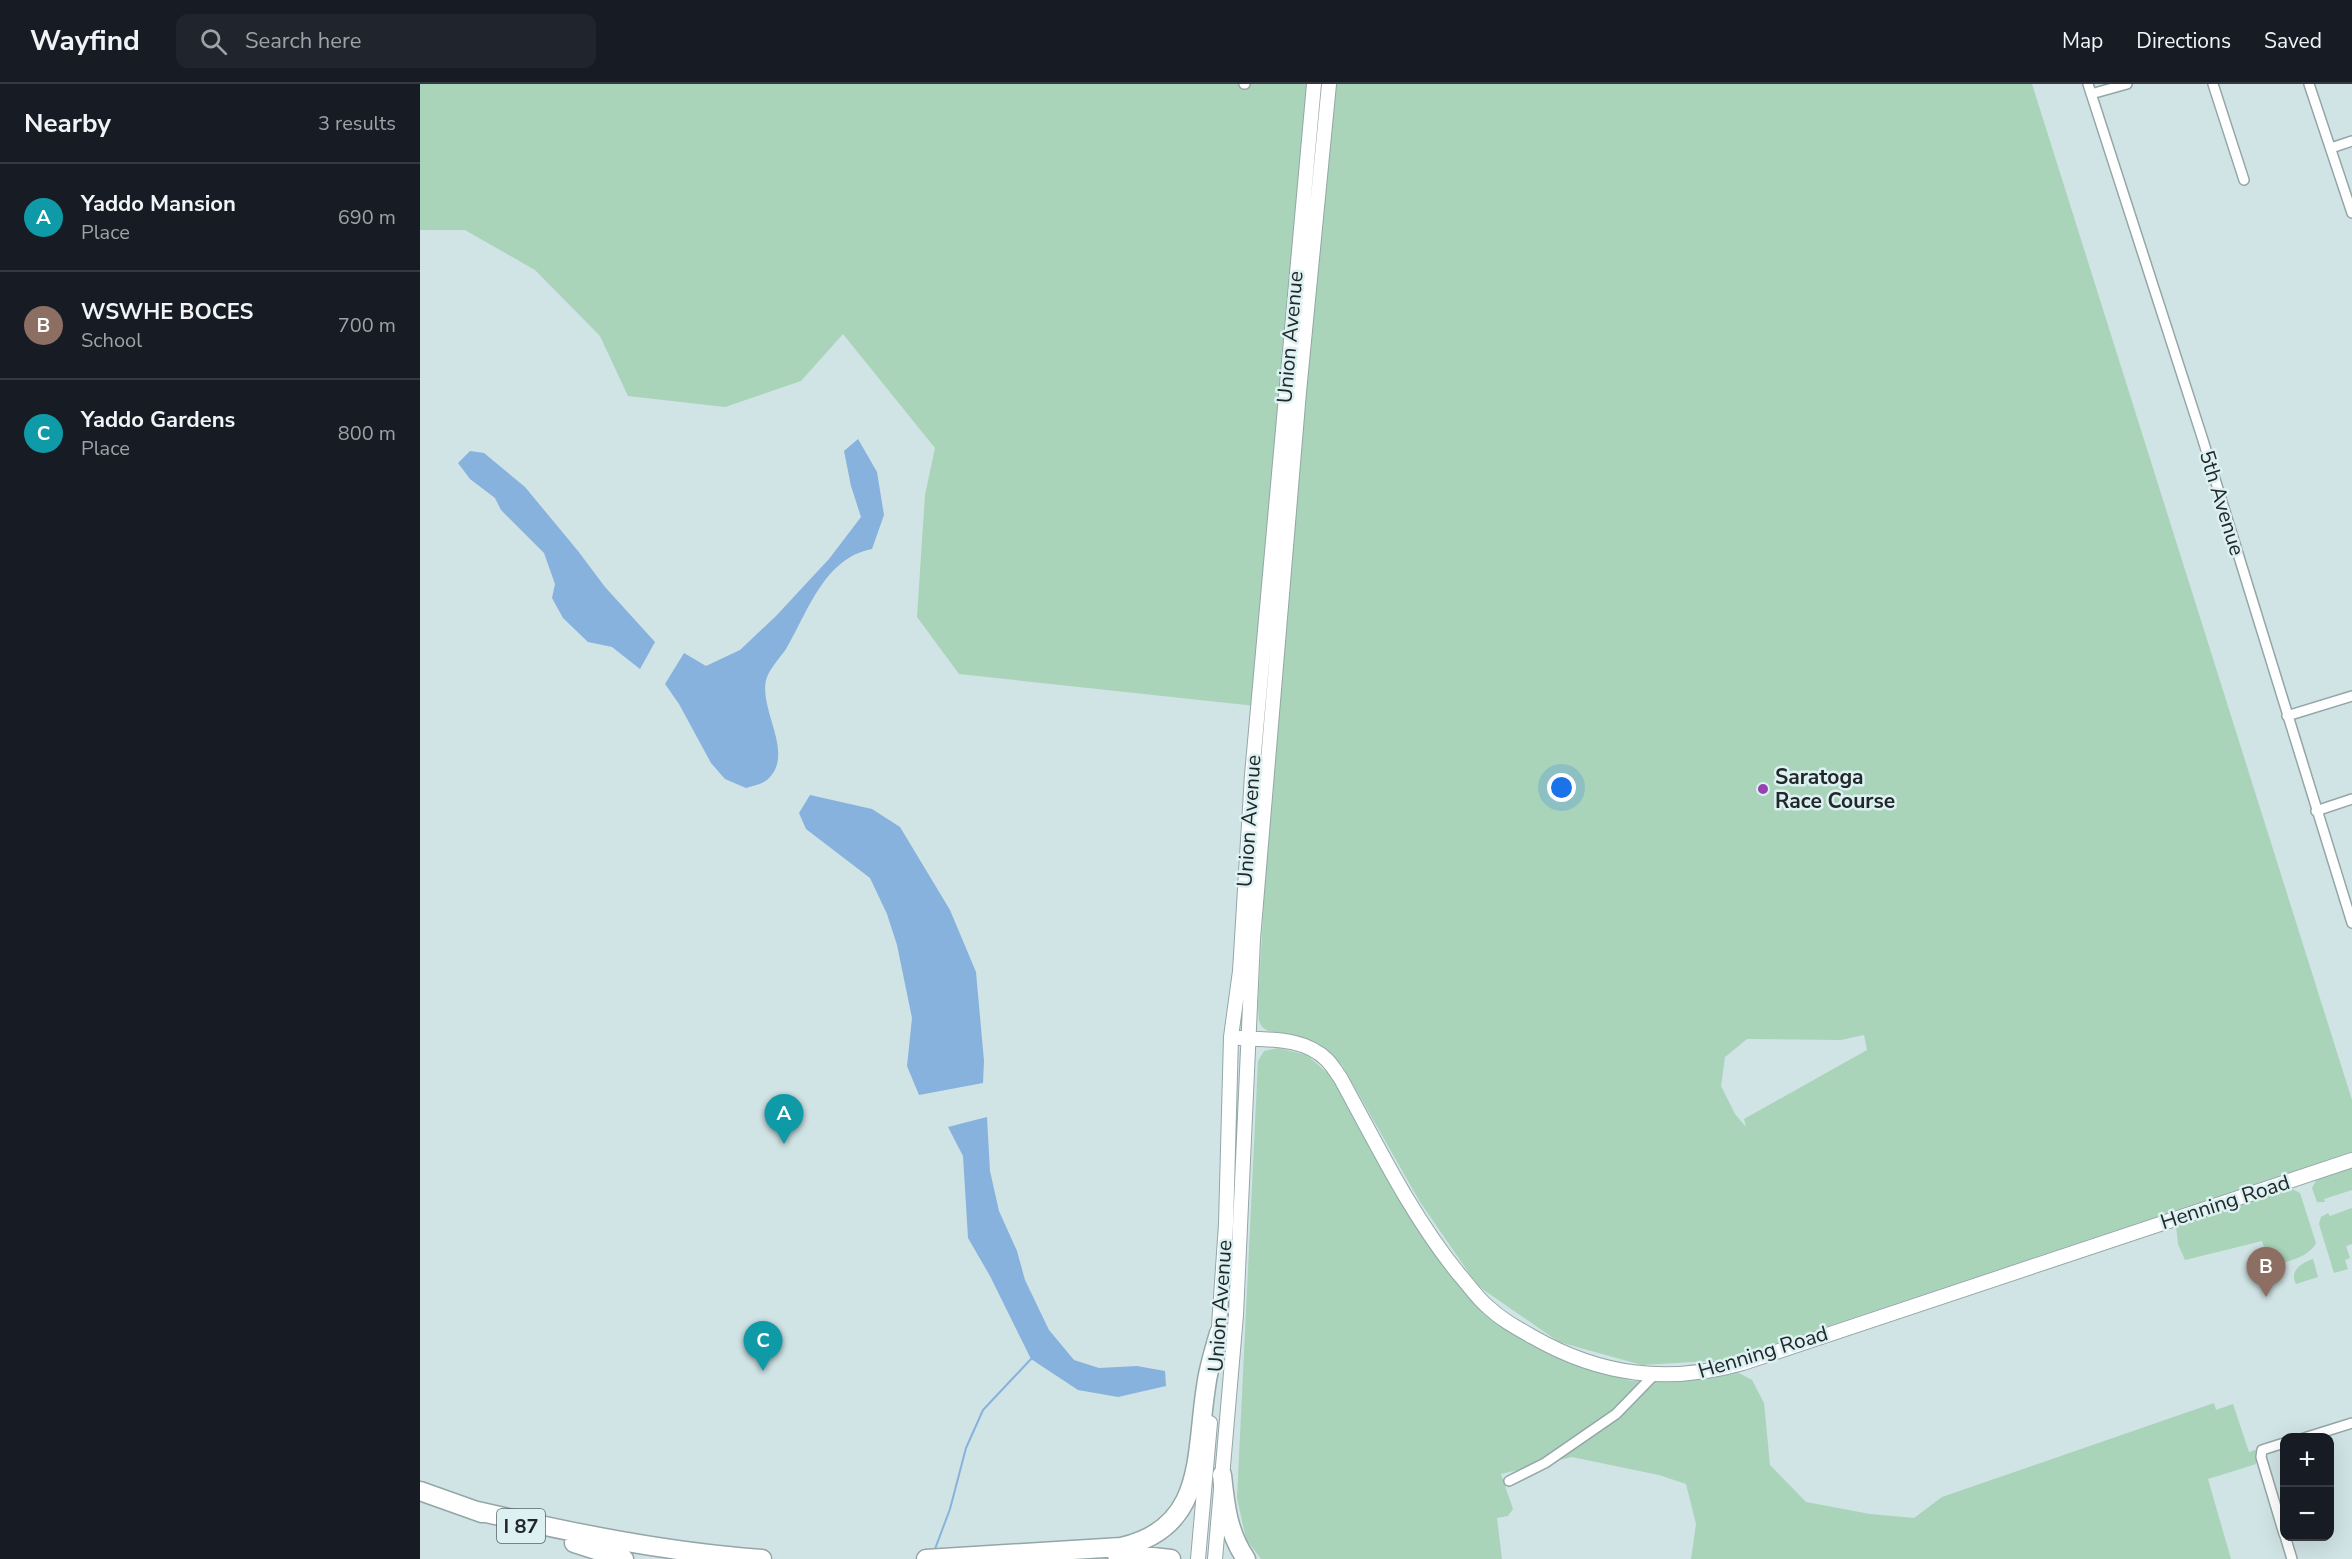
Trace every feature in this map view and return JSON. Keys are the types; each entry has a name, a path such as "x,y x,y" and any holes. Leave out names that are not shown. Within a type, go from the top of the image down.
{"highway":[{"path":"926,1559 1121,1547 1140,1542 1163,1529 1180,1510 1195,1481 1206,1386 1219,1333"},
{"path":"1222,1475 1230,1528 1246,1559"},
{"name":"I 87","path":"420,1491 624,1559"},
{"path":"473,1510 639,1545 684,1552 762,1559"},
{"path":"1075,1550 1171,1559"}],"main road":[{"name":"Union Avenue","path":"1198,1559 1219,1333 1232,1037 1240,971 1253,764 1314,84"},
{"name":"Union Avenue","path":"1215,1559 1236,1315 1253,939 1299,392 1329,84"},
{"name":"Henning Road","path":"1232,1037 1293,1042 1317,1052 1327,1060 1341,1079 1435,1245 1486,1306 1508,1323 1562,1352 1609,1368 1653,1375 1689,1374 1743,1363 2352,1160"}],"street":[{"name":"5th Avenue","path":"2088,84 2202,437 2352,923"},
{"path":"2091,94 2127,84"},
{"path":"2213,84 2244,180"},
{"path":"2309,84 2352,213"},
{"path":"2331,148 2352,141"},
{"path":"2287,716 2352,696"},
{"path":"2316,811 2352,799"},
{"path":"1509,1481 1545,1463 1616,1414 1653,1375"},
{"path":"2317,1433 2352,1422"},
{"path":"2280,1444 2262,1450 2262,1465 2280,1520"},
{"path":"2287,1541 2292,1559"}],"green space":[{"name":"Saratoga Race Course","path":"420,84 2032,84 2352,1100 2352,1152 1726,1360 1642,1365 1559,1342 1478,1286 1420,1202 1342,1065 1319,1044 1290,1034 1268,1031 1259,1021 1258,1004 1275,708 959,674 917,617 925,495 935,448 843,334 801,381 725,407 628,396 600,336 535,270 465,230 420,230","holes":["1864,1035 1867,1050 1744,1119 1746,1127 1735,1114 1721,1086 1725,1057 1747,1039 1841,1040"]},
{"path":"1278,1048 1307,1055 1334,1079 1446,1270 1472,1300 1557,1357 1610,1375 1632,1381 1672,1382 1737,1372 1752,1380 1764,1403 1770,1465 1806,1502 1870,1514 1914,1518 1942,1497 2214,1403 2216,1410 2233,1404 2249,1452 2261,1448 2256,1464 2208,1479 2231,1559 1691,1559 1696,1524 1686,1484 1659,1475 1572,1457 1501,1474 1513,1509 1508,1516 1497,1518 1502,1559 1261,1559 1246,1539 1237,1498 1258,1061 1264,1051"},
{"path":"2352,1168 2352,1190 2324,1199 2325,1202 2317,1202 2312,1188 2317,1179"},
{"path":"2290,1188 2300,1193 2316,1243 2309,1252 2274,1264 2268,1259 2262,1241 2185,1260 2178,1244 2176,1226"},
{"path":"2352,1208 2352,1244 2346,1246 2350,1258 2345,1260 2348,1269 2334,1273 2319,1224 2321,1217 2328,1213 2330,1216"},
{"path":"2313,1259 2318,1277 2296,1284 2294,1275 2297,1268"}],"water":[{"path":"858,439 877,472 884,515 872,549 855,554 829,575 810,603 786,649 767,676 765,692 778,745 778,758 775,770 767,780 746,788 725,779 711,763 679,704 665,684 684,653 706,666 740,650 776,616 829,559 861,517 851,486 844,451"},
{"path":"470,451 484,453 525,487 605,587 655,642 640,669 612,647 588,642 563,618 552,598 555,584 544,553 501,510 495,498 470,479 458,463"},
{"path":"810,795 872,809 900,827 950,910 976,972 984,1061 983,1083 919,1095 907,1066 912,1018 897,945 887,914 870,878 806,829 799,813"},
{"path":"987,1117 990,1171 999,1211 1017,1251 1025,1280 1049,1330 1074,1360 1099,1368 1137,1366 1165,1371 1166,1386 1118,1397 1078,1390 1031,1359 990,1276 968,1238 963,1156 948,1127"}],"waterway":[{"path":"935,1549 950,1509 966,1448 983,1410 1031,1359"}],"place":[{"name":"Saratoga Race Course","path":"1763,789"},
{"name":"Yaddo Mansion","path":"784,1144"},
{"name":"WSWHE BOCES","path":"2266,1297"},
{"name":"Yaddo Gardens","path":"763,1371"}]}
